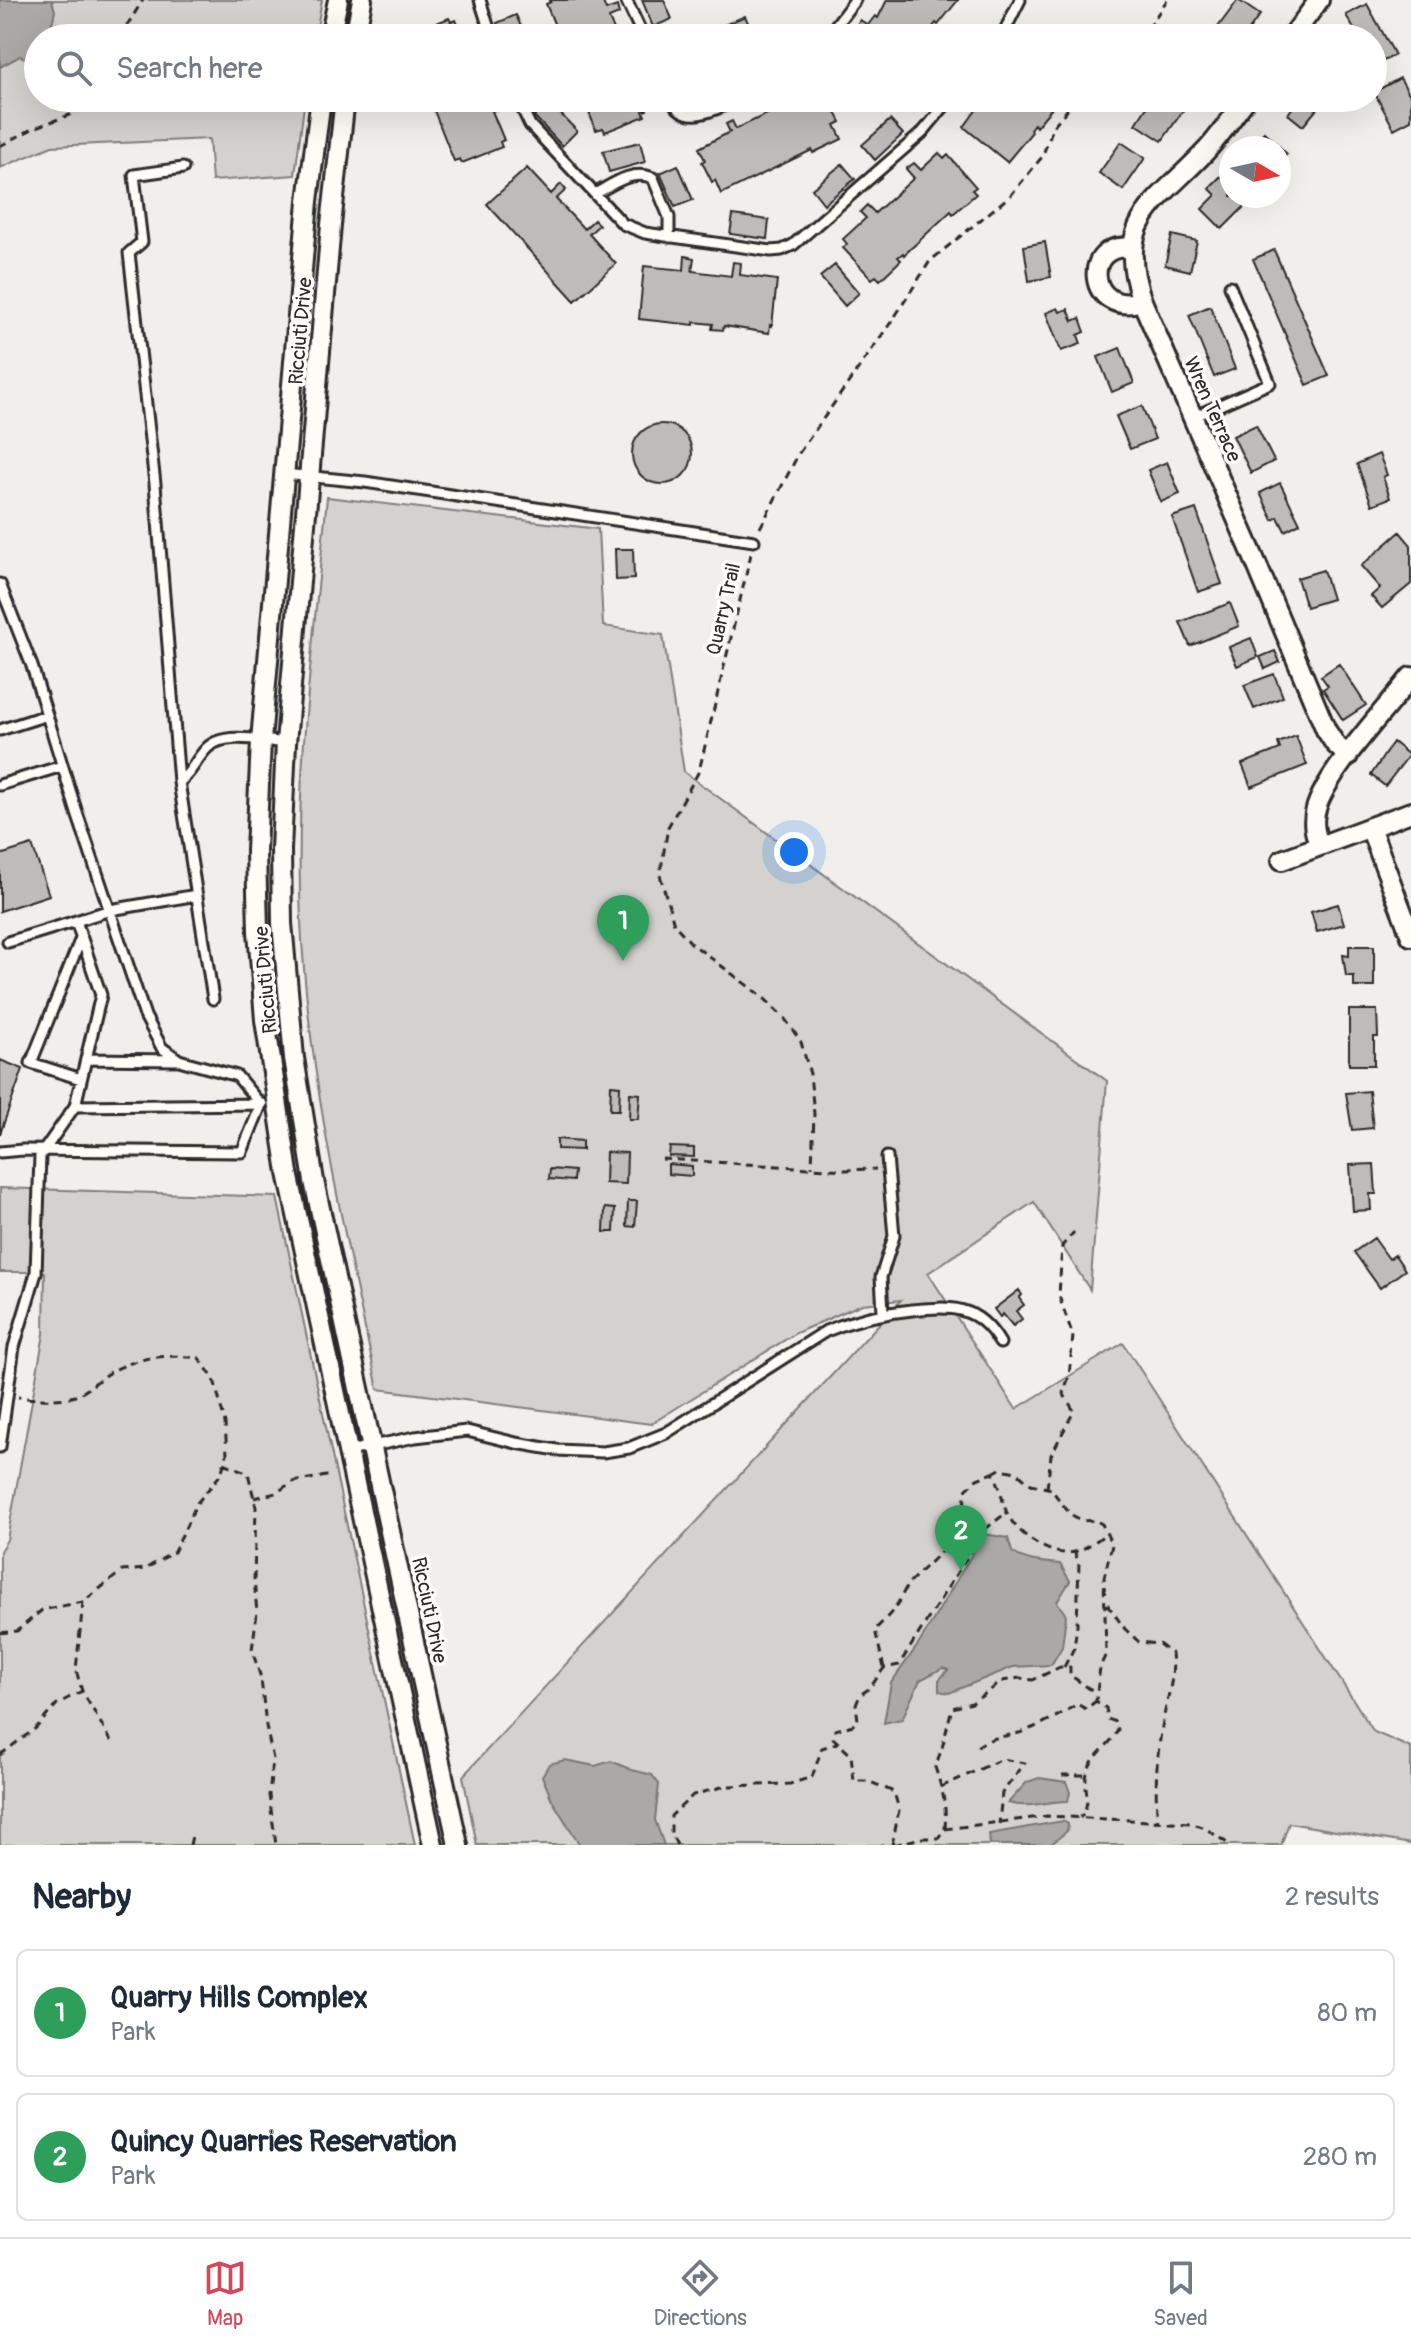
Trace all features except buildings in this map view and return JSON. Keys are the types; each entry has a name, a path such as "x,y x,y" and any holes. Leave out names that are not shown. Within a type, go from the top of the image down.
{"street":[{"path":"333,24 338,0"},
{"path":"358,24 362,0"},
{"path":"1301,24 1319,0"},
{"name":"Ricciuti Drive","path":"319,112 308,201 284,474 256,836 269,1104 349,1451 433,1845"},
{"name":"Ricciuti Drive","path":"343,112 333,198 286,743 281,850 282,923 288,1004 314,1181 458,1845"},
{"path":"1142,301 1128,304 1116,302 1103,294 1097,280 1100,260 1109,250 1132,248 1138,225 1151,205 1205,152 1236,112"},
{"name":"Wren Terrace","path":"1132,248 1133,272 1142,301 1326,730 1348,756"},
{"path":"1319,846 1314,827 1316,809 1323,792 1411,677"},
{"path":"1282,860 1411,812"},
{"path":"1370,827 1411,936"}],"lane":[{"path":"480,0 488,24"},
{"path":"626,0 637,24"},
{"path":"837,24 855,0"},
{"path":"1008,24 1020,0"},
{"path":"524,112 530,125 623,224 633,230 771,251 793,245 922,133 939,112"},
{"path":"682,112 694,115 712,112"},
{"path":"183,168 134,175 142,242 129,253 155,484 179,782 213,999"},
{"path":"595,194 632,175 653,178 669,217 669,237"},
{"path":"1193,417 1270,383 1230,286"},
{"path":"284,474 365,482 754,541"},
{"path":"0,584 27,652 145,1016 162,1048 179,1060"},
{"path":"0,730 47,715"},
{"path":"179,782 215,742 286,743"},
{"path":"0,785 62,766"},
{"path":"8,942 110,910 197,895"},
{"path":"0,1447 14,1347 36,1273 41,1152 75,1106 101,995 76,921"},
{"path":"81,938 31,1063 81,1079"},
{"path":"86,1059 179,1060 237,1076 269,1104"},
{"path":"75,1106 269,1104 300,1099"},
{"path":"0,1152 242,1152 269,1104"},
{"path":"883,1312 881,1277 894,1236 888,1162"},
{"path":"349,1451 415,1437 467,1431 557,1450 603,1452 629,1448 666,1433 826,1331 883,1312 945,1307 962,1310 985,1322 1000,1343"}],"path":[{"path":"128,24 143,0"},
{"path":"1151,24 1167,0"},
{"path":"0,146 34,128 76,112"},
{"name":"Quarry Trail","path":"812,1167 814,1114 810,1074 801,1042 785,1019 764,998 691,943 674,924 660,875 668,827 699,771 754,541 799,453 930,261 1011,195 1042,157 1054,125 1065,112"},
{"path":"662,1159 852,1170 888,1162"},
{"path":"1047,1488 1051,1455 1074,1411 1063,1393 1069,1377 1073,1336 1059,1296 1062,1246 1074,1232"},
{"path":"0,1633 17,1631 42,1610 83,1602 122,1571 145,1569 174,1552 197,1503 221,1474 227,1454 225,1423 214,1379 199,1358 166,1354 139,1360 108,1374 76,1396 36,1399 7,1396"},
{"path":"224,1463 248,1473 254,1498 257,1613 252,1650 261,1678 273,1759 269,1795 276,1845"},
{"path":"884,1668 875,1630 896,1607 910,1581 933,1562 961,1527 965,1513 965,1491 977,1479 1000,1469 1017,1472 1031,1484 1051,1489 1070,1514 1083,1521 1095,1520 1102,1524 1112,1545 1104,1577 1106,1654 1100,1667 1096,1701 1086,1709 1077,1704 1021,1732 996,1737 977,1747"},
{"path":"993,1473 1000,1485 1006,1513 1029,1539 1065,1553 1106,1534"},
{"path":"254,1498 276,1493 292,1482 332,1475"},
{"path":"938,1838 921,1838 893,1845 899,1810 894,1792 868,1781 854,1781 851,1755 833,1738 835,1730 853,1725 858,1720 856,1705 860,1695 870,1688 884,1668 899,1665 984,1530 1006,1513"},
{"path":"1064,1667 1074,1648 1077,1625 1079,1563 1074,1551"},
{"path":"1105,1601 1125,1629 1139,1642 1159,1644 1172,1654 1174,1671 1157,1758 1155,1796 1158,1823"},
{"path":"83,1602 76,1670 82,1691 113,1744"},
{"path":"938,1845 938,1838 945,1829 947,1809 935,1767 952,1708 972,1703 1003,1681 1020,1678 1033,1680 1064,1667 1070,1667 1070,1675 1090,1689 1098,1689"},
{"path":"0,1755 36,1728 57,1704 82,1691"},
{"path":"1080,1818 1087,1809 1086,1775 1118,1730 1116,1722 1108,1719 1106,1708 1096,1701"},
{"path":"677,1845 671,1833 671,1816 693,1795 725,1786 790,1784 812,1777 822,1748 838,1743"},
{"path":"941,1787 1002,1759 1025,1763 1002,1793 999,1824"},
{"path":"1062,1775 1086,1775"},
{"path":"945,1829 1047,1816 1198,1825 1230,1845"},
{"path":"190,1845 193,1832"}],"shaded area":[{"path":"0,0 322,0 318,24 24,24 24,112 303,112 295,175 212,181 209,139 52,146 0,168"},
{"path":"0,0 52,0 55,11 52,24 24,24 24,58 20,56 0,67"},
{"path":"327,497 598,529 603,626 663,635 684,772 1107,1081 1090,1290 1034,1202 928,1273 1016,1409 1123,1343 1374,1732 1411,1748 1411,1844 1289,1823 1281,1845 477,1845 463,1776 901,1300 862,1304 796,1333 651,1424 378,1389 320,1098 311,1039 301,921 303,762"},
{"path":"0,1188 277,1197 415,1845 0,1845 0,1551 7,1540 44,1334 45,1272 0,1272"},
{"path":"984,1534 1008,1538 1012,1552 1023,1558 1060,1564 1070,1581 1057,1602 1066,1615 1062,1647 1051,1665 1013,1667 949,1693 939,1691 939,1680 948,1670 943,1668 920,1680 902,1719 884,1723 891,1683 920,1642"},
{"path":"565,1760 595,1766 611,1761 652,1775 659,1784 655,1820 664,1845 580,1845 552,1800 542,1776 549,1764"},
{"path":"1039,1778 1066,1782 1070,1792 1068,1801 1030,1805 1008,1803 1027,1782"},
{"path":"1063,1821 1068,1824 1067,1831 1050,1845 990,1845 989,1834"}],"place":[{"name":"Quarry Hills Complex","path":"623,961"},
{"name":"Quincy Quarries Reservation","path":"961,1571"}]}
